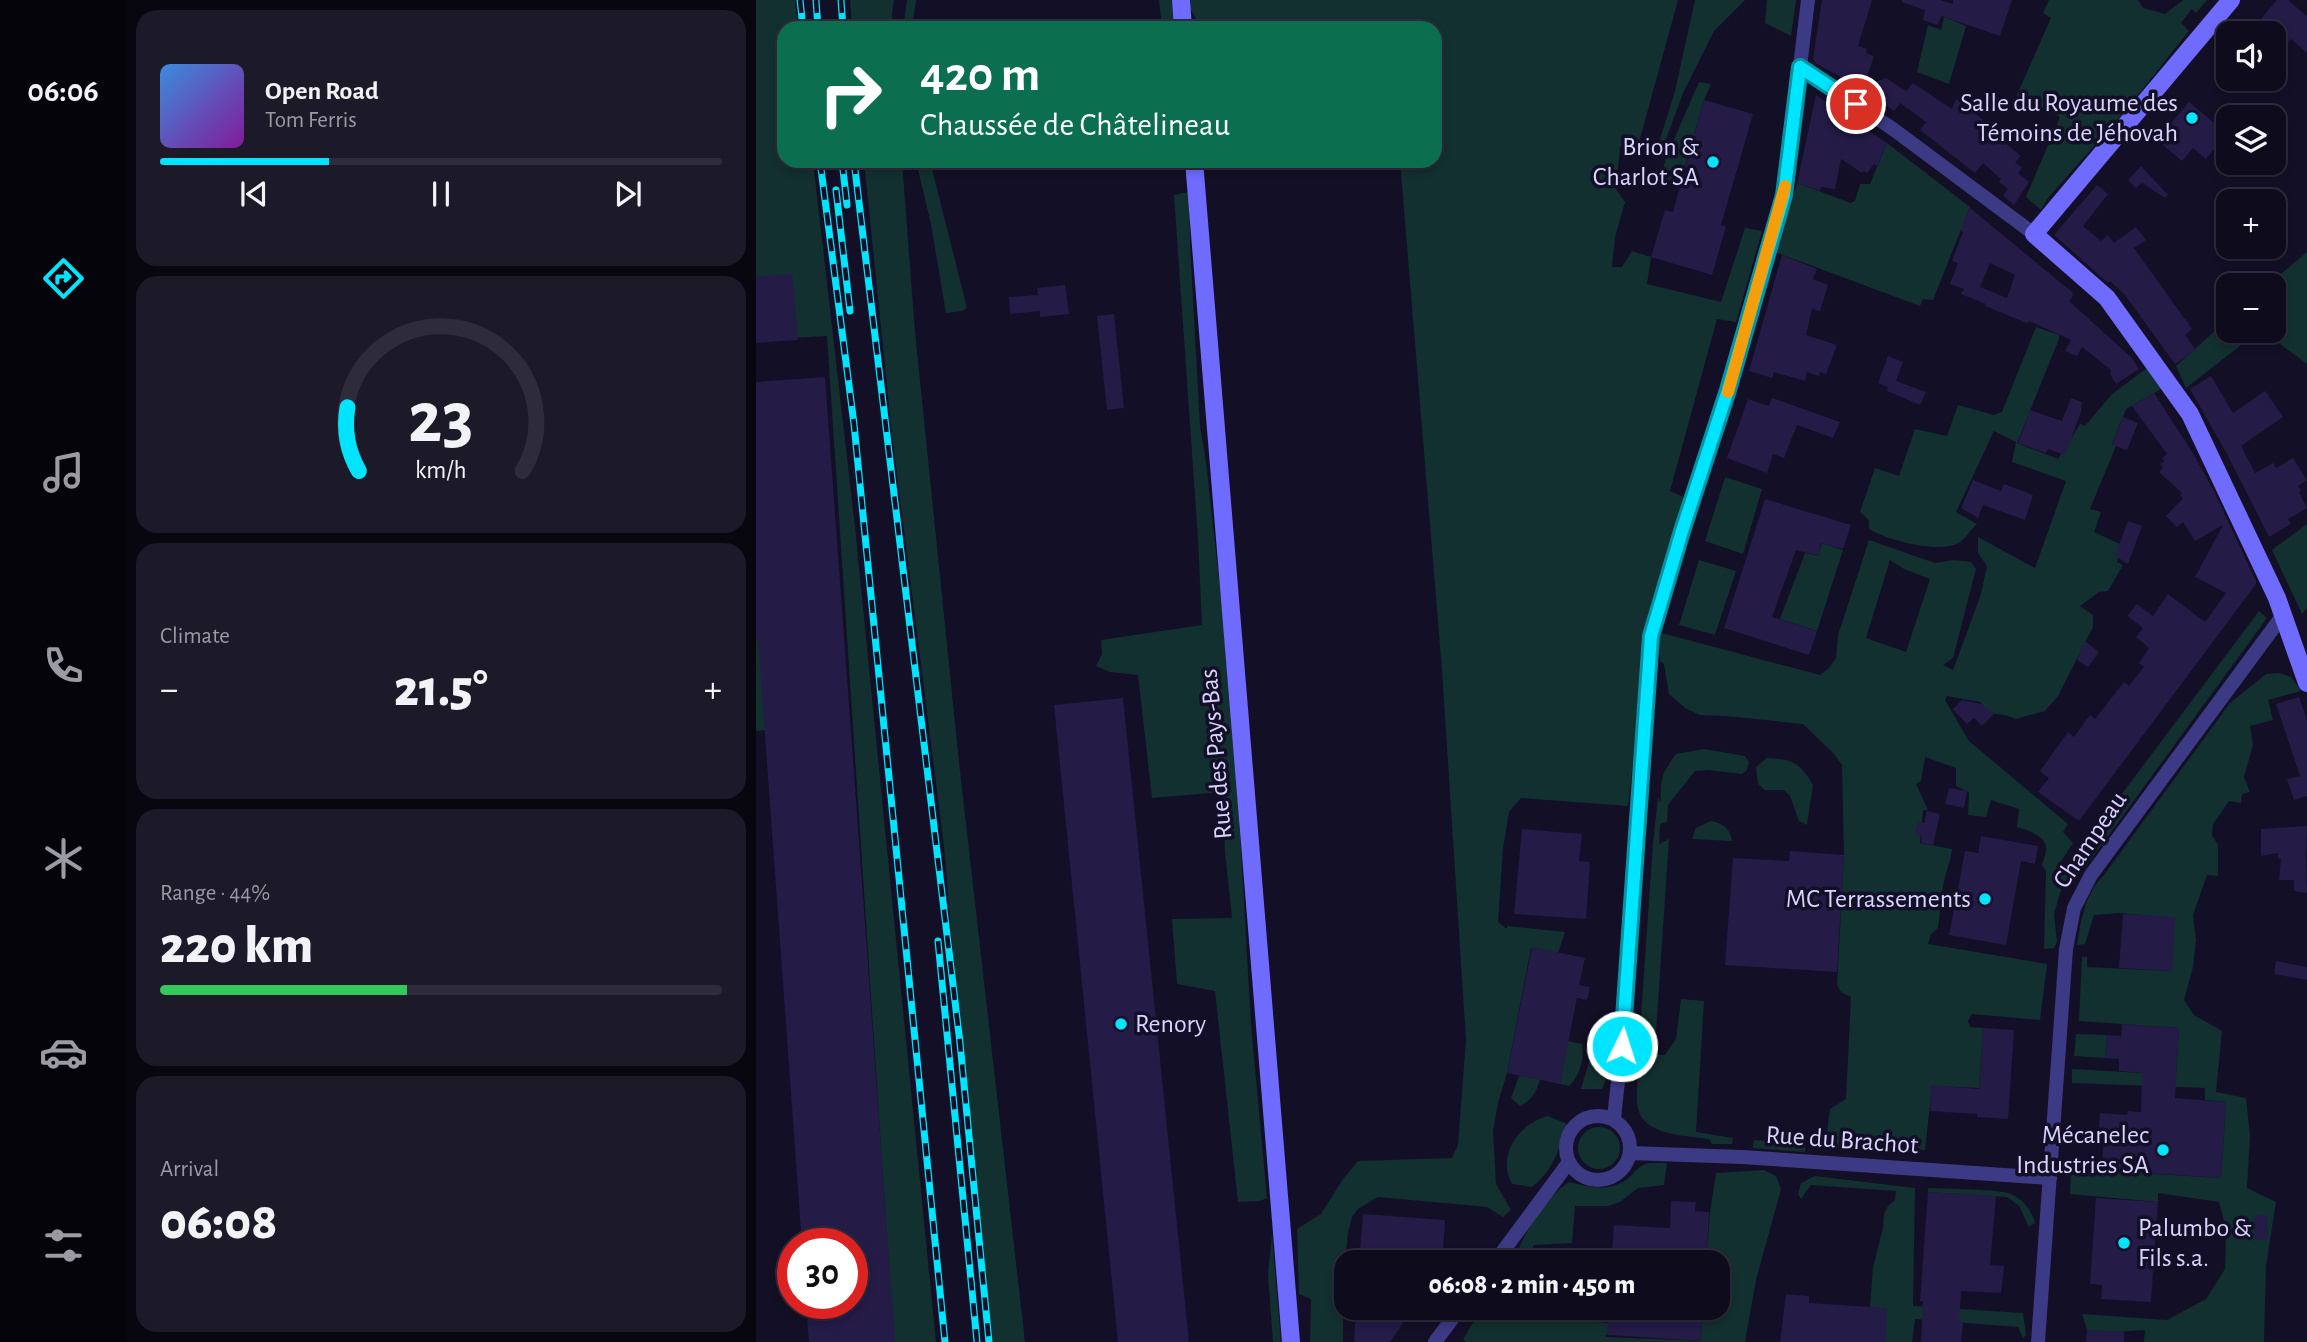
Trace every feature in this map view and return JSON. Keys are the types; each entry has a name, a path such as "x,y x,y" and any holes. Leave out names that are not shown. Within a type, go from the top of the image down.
{"street":[{"path":"1181,0 1182,21"},
{"path":"1614,1118 1622,1044 1651,636 1728,390 1784,195 1808,0"},
{"path":"2034,234 2231,0"},
{"path":"1800,67 1893,129 2034,234 2107,298 2190,414 2283,615 2307,683"},
{"name":"Rue des Pays-Bas","path":"1195,168 1291,1342"},
{"name":"Champeau","path":"2038,1342 2066,949 2074,908 2091,875 2283,615"},
{"path":"1600,1115 1614,1118 1628,1135 1630,1153 1622,1169 1607,1179 1589,1179 1581,1175 1569,1162 1566,1143 1574,1125 1591,1116 1600,1115"},
{"name":"Rue du Brachot","path":"1630,1153 1742,1157 2050,1178"},
{"path":"1503,1250 1569,1162"},
{"path":"1435,1342 1451,1320"}],"green space":[{"path":"756,0 795,0 797,21 777,21 777,168 814,168 855,527 936,1342 894,1342 827,336 756,340"},
{"path":"850,0 894,0 892,21 852,21"},
{"path":"907,0 916,0 913,21 904,21"},
{"path":"1159,0 1172,0 1174,21 1161,21"},
{"path":"1191,0 1678,0 1638,146 1620,147 1616,189 1625,202 1615,237 1612,267 1622,267 1632,251 1651,257 1647,284 1721,302 1745,228 1762,231 1736,322 1717,319 1670,491 1684,497 1648,628 1628,806 1521,798 1509,812 1503,849 1498,922 1507,929 1507,926 1565,932 1558,953 1531,948 1507,1073 1498,1103 1493,1131 1496,1184 1511,1210 1503,1217 1487,1207 1378,1197 1358,1209 1352,1217 1346,1250 1334,1250 1334,1320 1343,1320 1343,1342 1310,1342 1311,1299 1299,1294 1297,1229 1321,1214 1358,1161 1452,1158 1458,1145 1466,1040 1442,670 1401,168 1442,168 1442,21 1198,21 1190,9"},
{"path":"1695,0 1745,0 1714,31 1683,93 1661,153 1656,152 1675,91"},
{"path":"1767,0 1796,0 1791,36 1765,23"},
{"path":"2049,0 2138,0 2143,8 2165,14 2183,0 2207,0 2196,13 2192,9 2181,23 2189,31 2126,110 2048,198 2041,210 2026,197 2060,117 2016,97 2051,18 2043,13"},
{"path":"1944,17 1966,26 1949,84 1917,72 1928,25 1941,30"},
{"path":"1699,82 1711,84 1680,184 1661,180 1665,160"},
{"path":"1887,143 1970,207 1933,300 1923,299 1920,306 1775,252 1797,183 1851,203 1855,201 1860,184 1870,184"},
{"path":"865,168 903,168 915,332 959,762 1025,1342 992,1342 960,1043 944,846 892,435"},
{"path":"918,168 932,168 967,308 962,311 946,313 931,224"},
{"path":"1189,192 1200,426 1223,615 1238,798 1251,1025 1267,1198 1260,1201 1238,1202 1215,991 1177,984 1172,919 1232,918 1222,792 1152,798 1138,675 1110,672 1096,666 1102,654 1101,640 1202,625 1174,195"},
{"path":"2307,252 2307,364 2278,343 2286,343 2286,273 2282,273"},
{"path":"2036,327 2059,335 2059,339 2017,443 2058,459 2080,424 2085,426 2112,394 2147,368 2163,388 2126,409 2112,444 2116,446 2090,509 2101,512 2094,532 2122,545 2117,562 2123,565 2108,591 2099,592 2080,606 2093,615 2093,627 2058,696 2045,711 2016,719 1989,713 1980,702 1947,696 1945,700 1969,741 2068,824 2063,832 2073,843 2060,863 2076,880 2061,890 2054,914 2057,942 2054,948 2044,949 2046,871 2042,865 2045,843 2034,834 2017,827 2019,809 1991,800 1986,817 1968,815 1969,792 1956,786 1956,768 1925,757 1921,781 1916,784 1928,810 1923,810 1920,843 1952,849 1942,893 1938,928 1931,934 1928,944 2047,964 2040,1020 1972,1014 1968,1021 1970,1027 1983,1028 1979,1088 1932,1086 1925,1150 1856,1147 1825,1149 1830,1109 1846,1099 1851,997 1841,992 1837,985 1844,855 1842,765 1803,724 1700,715 1685,708 1669,694 1664,664 1660,661 1658,632 1820,675 1836,658 1838,635 1869,540 1935,563 1954,560 1971,562 1976,569 1953,658 1943,665 1953,670 1981,594 1987,566 1978,553 1978,537 2035,568 2066,481 2012,462 2016,442 1994,431 1956,512 1977,524 1957,544 1937,547 1899,541 1869,529 1869,520 1860,512 1875,468 1899,476 1915,429 1947,436 1958,405 1994,415 2002,412","holes":["1890,560 1904,569 1930,579 1906,652 1866,638"]},
{"path":"2216,330 2216,343 2244,343 2186,388 2176,366"},
{"path":"1725,477 1762,489 1743,554 1705,541"},
{"path":"2307,524 2307,608 2302,614 2272,550"},
{"path":"1822,543 1843,550 1817,631 1780,619 1805,553 1818,556"},
{"path":"1699,560 1736,571 1715,635 1679,625"},
{"path":"2259,611 2267,618 2087,865 2077,860 2076,855"},
{"path":"756,633 759,633 766,730 756,731"},
{"path":"2279,673 2291,677 2301,691 2268,700 2273,720 2250,726 2253,745 2244,777 2250,792 2242,794 2241,803 2229,801 2213,824 2212,835 2218,845 2218,876 2207,875 2193,915 2196,940 2193,967 2184,1000 2194,1015 2222,1031 2216,1092 2246,1098 2250,1136 2247,1188 2276,1202 2266,1266 2264,1342 2144,1342 2145,1330 2087,1330 2082,1314 2167,1320 2206,1299 2225,1269 2226,1228 2219,1202 2158,1193 2158,1202 2070,1194 2071,1169 2221,1178 2226,1102 2205,1100 2205,1088 2072,1083 2072,1069 2176,1075 2179,1028 2079,1021 2082,957 2087,957 2087,967 2169,971 2172,918 2119,913 2094,915 2085,944 2077,945 2085,907 2092,890 2230,703 2266,674"},
{"path":"1704,749 1745,756 1749,762 1747,770 1742,774 1695,771 1668,805 1667,822 1660,824 1659,844 1669,839 1656,1032 1640,1032 1658,798 1661,802 1665,771 1676,754"},
{"path":"1767,758 1790,761 1800,767 1813,785 1807,825 1799,821 1790,796 1784,790 1765,790 1758,784 1756,767"},
{"path":"1711,821 1725,827 1732,841 1692,839 1696,828"},
{"path":"1681,999 1704,1001 1696,1132 1733,1138 1732,1144 1712,1144 1709,1139 1664,1132 1645,1121 1639,1113 1637,1095 1640,1055 1665,1055 1676,1039"},
{"path":"2076,1034 2107,1035 2105,1058 2074,1056"},
{"path":"1567,1041 1582,1044 1583,1049 1578,1073 1569,1086 1560,1084"},
{"path":"1594,1045 1614,1049 1616,1055 1602,1089 1581,1089"},
{"path":"1519,1076 1540,1079 1533,1095 1520,1106 1511,1098"},
{"path":"1548,1116 1567,1124 1555,1158 1545,1174 1532,1187 1512,1184 1507,1163 1513,1142 1528,1126"},
{"path":"1599,1127 1614,1133 1620,1148 1614,1163 1599,1169 1584,1163 1578,1148 1584,1133"},
{"path":"1754,1140 1806,1144 1805,1152 1753,1148"},
{"path":"1667,1163 1664,1185 1638,1188 1620,1202 1608,1206 1575,1206 1572,1243 1534,1245 1531,1250 1518,1250 1543,1207 1569,1182 1591,1187 1612,1186 1626,1180 1645,1164"},
{"path":"1764,1170 1776,1176 1781,1189 1756,1280 1745,1342 1463,1340 1475,1320 1568,1320 1610,1323 1606,1337 1701,1341 1702,1320 1730,1320 1730,1250 1707,1250 1716,1173"},
{"path":"1815,1176 1915,1188 1913,1306 2023,1313 2026,1335 2023,1338 2018,1327 1915,1319 1912,1342 1885,1342 1870,1307 1873,1267 1884,1214 1895,1200 1896,1191 1811,1185 1801,1199 1798,1194 1801,1183"},
{"path":"1928,1188 2005,1192 2026,1206 2035,1223 2029,1227 2019,1206 2007,1197 1928,1192"},
{"path":"1272,1234 1281,1342 1273,1342 1268,1274"}],"building":[{"path":"1822,0 1872,0 1858,46 1867,49 1866,53 1874,56 1864,86 1886,78 1906,91 1913,83 1952,109 1956,99 2007,138 2005,143 2021,156 2015,162 2022,168 2018,173 2029,182 2014,205 2003,196 2008,189 1999,182 2001,179 1983,163 1975,173 1920,130 1926,122 1900,103 1894,111 1880,101 1881,99 1815,63 1813,58"},
{"path":"1902,0 1940,0 1953,4 1953,0 2012,0 2000,36 1941,16 1938,25 1923,20 1925,10"},
{"path":"2277,0 2288,0 2307,16 2307,53 2291,39 2286,45 2286,21 2259,21"},
{"path":"1816,95 1887,143 1877,166 1874,164 1867,173 1862,173 1841,159 1835,189 1821,187 1820,191 1797,183"},
{"name":"Brion & Charlot SA","path":"1704,100 1753,114 1721,225 1726,227 1712,275 1651,257 1665,210 1673,212"},
{"name":"Salle du Royaume des Témoins de Jéhovah","path":"2189,102 2216,125 2216,147 2206,159 2193,148 2182,161 2157,140"},
{"path":"2141,166 2168,195 2165,198 2142,183 2136,188 2128,180"},
{"path":"2097,185 2108,194 2083,226 2101,241 2108,235 2114,243 2136,227 2146,240 2134,248 2192,329 2185,335 2196,350 2175,364 2125,295 2054,235"},
{"path":"1970,208 2072,292 2073,296 2069,301 2132,358 2139,369 2116,384 2110,374 2111,370 2082,347 2077,356 2065,351 2071,340 1961,294 1964,289 1950,284 1958,263 1952,261 1963,232 1960,231","holes":["1990,263 2015,275 2007,298 1980,287"]},
{"path":"1782,255 1817,269 1813,279 1828,285 1820,311 1812,309 1806,335 1837,345 1826,374 1820,372 1819,376 1807,372 1805,381 1774,372 1772,378 1749,371"},
{"path":"792,274 798,340 756,343 756,277"},
{"path":"1065,285 1069,314 1040,317 1040,311 1010,314 1009,297 1038,295 1037,288"},
{"path":"1114,314 1124,408 1107,410 1097,316"},
{"path":"1888,356 1903,362 1896,381 1926,392 1920,405 1887,391 1888,387 1878,383"},
{"path":"2211,376 2233,413 2265,391 2283,417 2241,446 2255,473 2273,463 2276,468 2293,458 2307,480 2298,486 2307,508 2288,519 2291,524 2269,537 2190,389"},
{"path":"825,377 895,1342 809,1342 807,1319 868,1319 868,1228 801,1228 758,639 756,640 756,382"},
{"path":"2154,393 2214,491 2256,584 2079,821 2038,792 2049,778 2040,771 2068,732 2074,737 2090,715 2095,719 2124,682 2129,686 2144,667 2139,663 2149,648 2136,637 2143,628 2127,616 2137,604 2153,616 2168,594 2205,622 2226,593 2195,577 2223,525 2195,541 2183,522 2177,527 2166,516 2183,498 2180,495 2182,493 2159,472 2163,468 2160,464 2164,461 2162,458 2167,454 2132,406"},
{"path":"1772,398 1840,422 1833,438 1797,425 1784,458 1773,454 1767,473 1727,458 1748,399 1769,406"},
{"path":"2071,398 2082,402 2081,412 2065,455 2048,449 2046,453 2018,443 2030,410 2062,421"},
{"path":"2123,417 2138,423 2127,450 2112,445"},
{"path":"1973,480 2001,491 2004,484 2033,495 2025,520 1983,505 1978,518 1961,508"},
{"path":"1765,499 1851,525 1843,549 1821,543 1818,556 1796,550 1772,617 1817,631 1809,655 1724,628"},
{"path":"2128,521 2142,526 2128,564 2115,556"},
{"path":"2085,641 2099,652 2088,667 2077,660"},
{"path":"2299,697 2307,720 2307,796 2294,800 2287,779 2300,776 2276,704"},
{"name":"Renory","path":"1123,698 1189,1342 1118,1342 1054,705"},
{"path":"1962,700 1981,704 1994,714 1982,726 1974,718 1967,724 1953,709"},
{"path":"1949,788 1967,791 1964,808 1945,804"},
{"path":"1927,811 1940,814 1933,845 1921,843 1922,837 1915,835 1918,822 1924,823"},
{"path":"2307,826 2307,893 2294,891 2294,880 2279,880 2281,858 2278,859 2278,853 2261,856 2261,829"},
{"path":"1522,829 1582,834 1579,861 1590,862 1586,919 1514,914"},
{"name":"MC Terrassements","path":"1981,836 2038,846 2035,864 2021,861 2006,945 1949,935 1965,851 1978,853"},
{"path":"1790,851 1844,855 1837,972 1725,965 1733,858 1789,861"},
{"path":"2123,914 2175,917 2172,971 2119,968"},
{"path":"1532,947 1585,958 1579,985 1590,987 1587,1000 1577,998 1560,1084 1507,1073"},
{"path":"2276,961 2307,967 2307,980 2274,974"},
{"name":"Mécanelec Industries SA","path":"2122,1024 2179,1028 2175,1098 2226,1102 2221,1178 2102,1170 2104,1130 2099,1129 2100,1113 2127,1115 2128,1111 2141,1112 2142,1073 2119,1071 2119,1059 2105,1058 2107,1035 2121,1036"},
{"path":"1983,1028 2014,1030 2008,1119 1930,1111 1931,1085 1979,1089"},
{"path":"1928,1192 1996,1196 1990,1265 2004,1266 2001,1293 1961,1291 1961,1342 1921,1342 1923,1301 1920,1301"},
{"name":"Palumbo & Fils s.a.","path":"2096,1198 2158,1202 2151,1302 2101,1299 2102,1285 2090,1284"},
{"path":"1671,1201 1696,1202 1695,1211 1709,1212 1707,1250 1612,1250 1614,1225 1670,1228"},
{"path":"1363,1214 1445,1220 1443,1249 1360,1250"},
{"path":"2267,1215 2268,1239 2255,1240 2254,1216"},
{"path":"1786,1294 1809,1296 1809,1303 1887,1308 1885,1342 1780,1342"},
{"path":"1355,1320 1405,1320 1390,1342 1354,1342"},
{"path":"1579,1320 1702,1320 1701,1341 1607,1335 1608,1322"},
{"path":"2087,1330 2124,1332 2124,1342 2086,1342"}],"railway":[{"path":"800,0 802,21"},
{"path":"816,0 818,21"},
{"path":"841,0 842,21"},
{"path":"821,168 854,424 945,1342"},
{"path":"843,168 847,205"},
{"path":"855,168 960,1043 989,1342"},
{"path":"836,190 850,311"},
{"path":"938,941 977,1342"}],"slow traffic":[{"path":"1728,392 1785,186"}],"place":[{"name":"Salle du Royaume des Témoins de Jéhovah","path":"2192,118"},
{"name":"Brion & Charlot SA","path":"1713,162"},
{"name":"MC Terrassements","path":"1985,899"},
{"name":"Renory","path":"1121,1024"},
{"name":"Mécanelec Industries SA","path":"2163,1150"},
{"name":"Palumbo & Fils s.a.","path":"2124,1243"}],"route":[{"path":"1622,1046 1651,636 1728,390 1784,195 1800,67 1856,104"}]}
